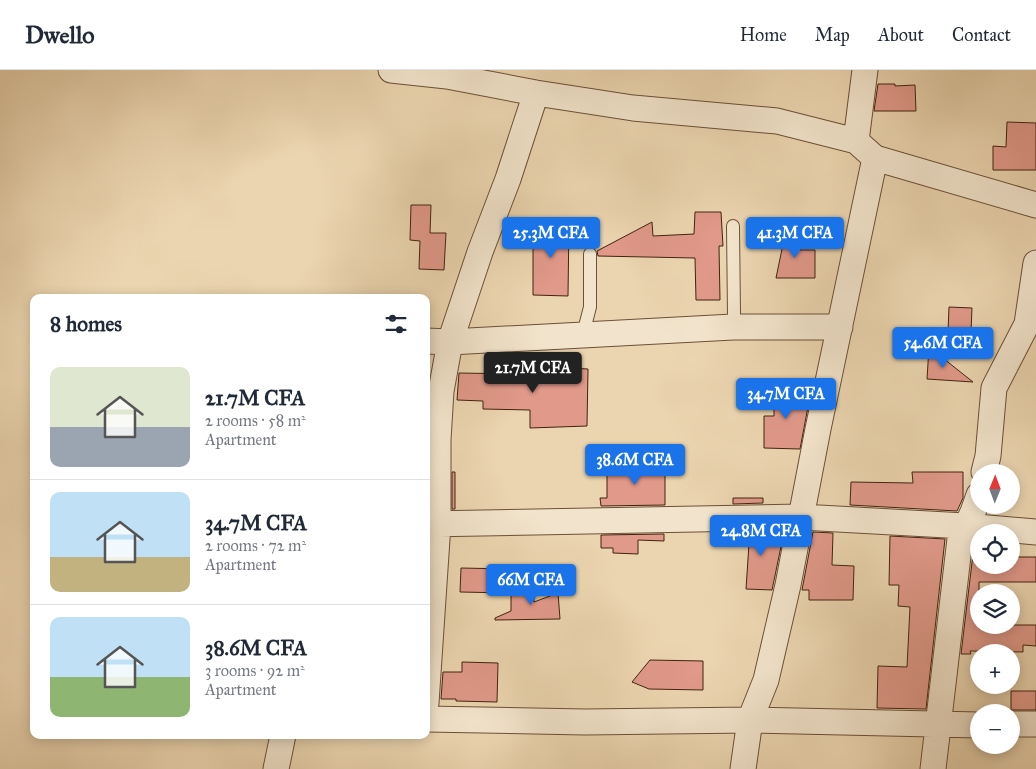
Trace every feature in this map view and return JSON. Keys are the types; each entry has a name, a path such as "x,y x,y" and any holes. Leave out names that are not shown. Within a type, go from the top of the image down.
{"street":[{"path":"391,70 447,76 536,93 633,108 777,121 856,141 876,158 1036,205"},
{"path":"856,141 865,70"},
{"path":"430,584 432,524 442,391 438,341 480,252 508,179 536,93"},
{"path":"743,769 750,720 766,680 788,586 876,158"},
{"path":"986,464 994,388 1027,324 1036,263"},
{"path":"438,341 733,327 840,327"},
{"path":"933,769 960,539 972,514"},
{"path":"432,524 801,517 1036,532"},
{"path":"430,719 585,722 750,720 970,725"},
{"path":"1020,724 1036,724"},
{"path":"276,769 282,739"}],"lane":[{"path":"733,226 733,327"},
{"path":"583,334 590,307 590,254"}],"building":[{"path":"878,84 895,84 895,86 915,85 916,111 874,111"},
{"path":"1007,122 1036,123 1036,170 993,170 993,146 1006,147"},
{"path":"411,205 431,205 430,233 446,233 444,270 419,269 420,241 410,240"},
{"path":"695,212 721,212 723,246 719,246 720,300 696,300 695,258 598,256 597,251 652,222 653,236 694,234"},
{"path":"788,220 800,250 815,250 815,278 776,278"},
{"path":"569,222 568,296 533,295 533,223"},
{"path":"949,307 972,308 971,332 948,332"},
{"path":"929,347 973,382 927,379"},
{"path":"555,360 568,368 588,369 587,426 530,428 530,410 483,409 483,401 457,400 459,373 518,374 518,368 548,369"},
{"path":"774,389 799,389 799,395 810,396 800,449 764,448 764,416 774,416"},
{"path":"607,465 665,466 665,505 601,506 600,498 607,498"},
{"path":"452,472 455,472 455,509 452,509"},
{"path":"912,472 963,472 963,498 957,511 850,505 851,482 913,483"},
{"path":"733,498 763,498 763,503 733,504"},
{"path":"784,532 772,590 746,589 749,544 732,544 732,533"},
{"path":"813,532 833,533 832,565 854,566 853,600 809,600 809,590 802,590"},
{"path":"664,534 664,541 638,540 638,554 613,553 613,548 601,548 601,535"},
{"path":"890,536 945,539 926,709 877,708 878,666 907,667 910,607 898,606 899,585 889,585"},
{"path":"1020,557 1036,557 1036,582 979,582 979,584 970,584 970,634 1020,634 1020,625 1036,625 1036,646 1023,645 1023,652 1020,652 1020,644 970,644 970,654 961,654 971,574 1020,574"},
{"path":"461,568 509,569 508,593 460,592"},
{"path":"511,587 534,587 534,602 558,593 560,619 495,620 495,618 511,611"},
{"path":"650,660 703,661 703,690 649,689 632,682"},
{"path":"462,662 498,663 497,702 441,699 443,672 462,672"},
{"path":"1020,691 1036,691 1036,710 1020,710 1020,704 1011,704 1011,694 1020,694"}]}
